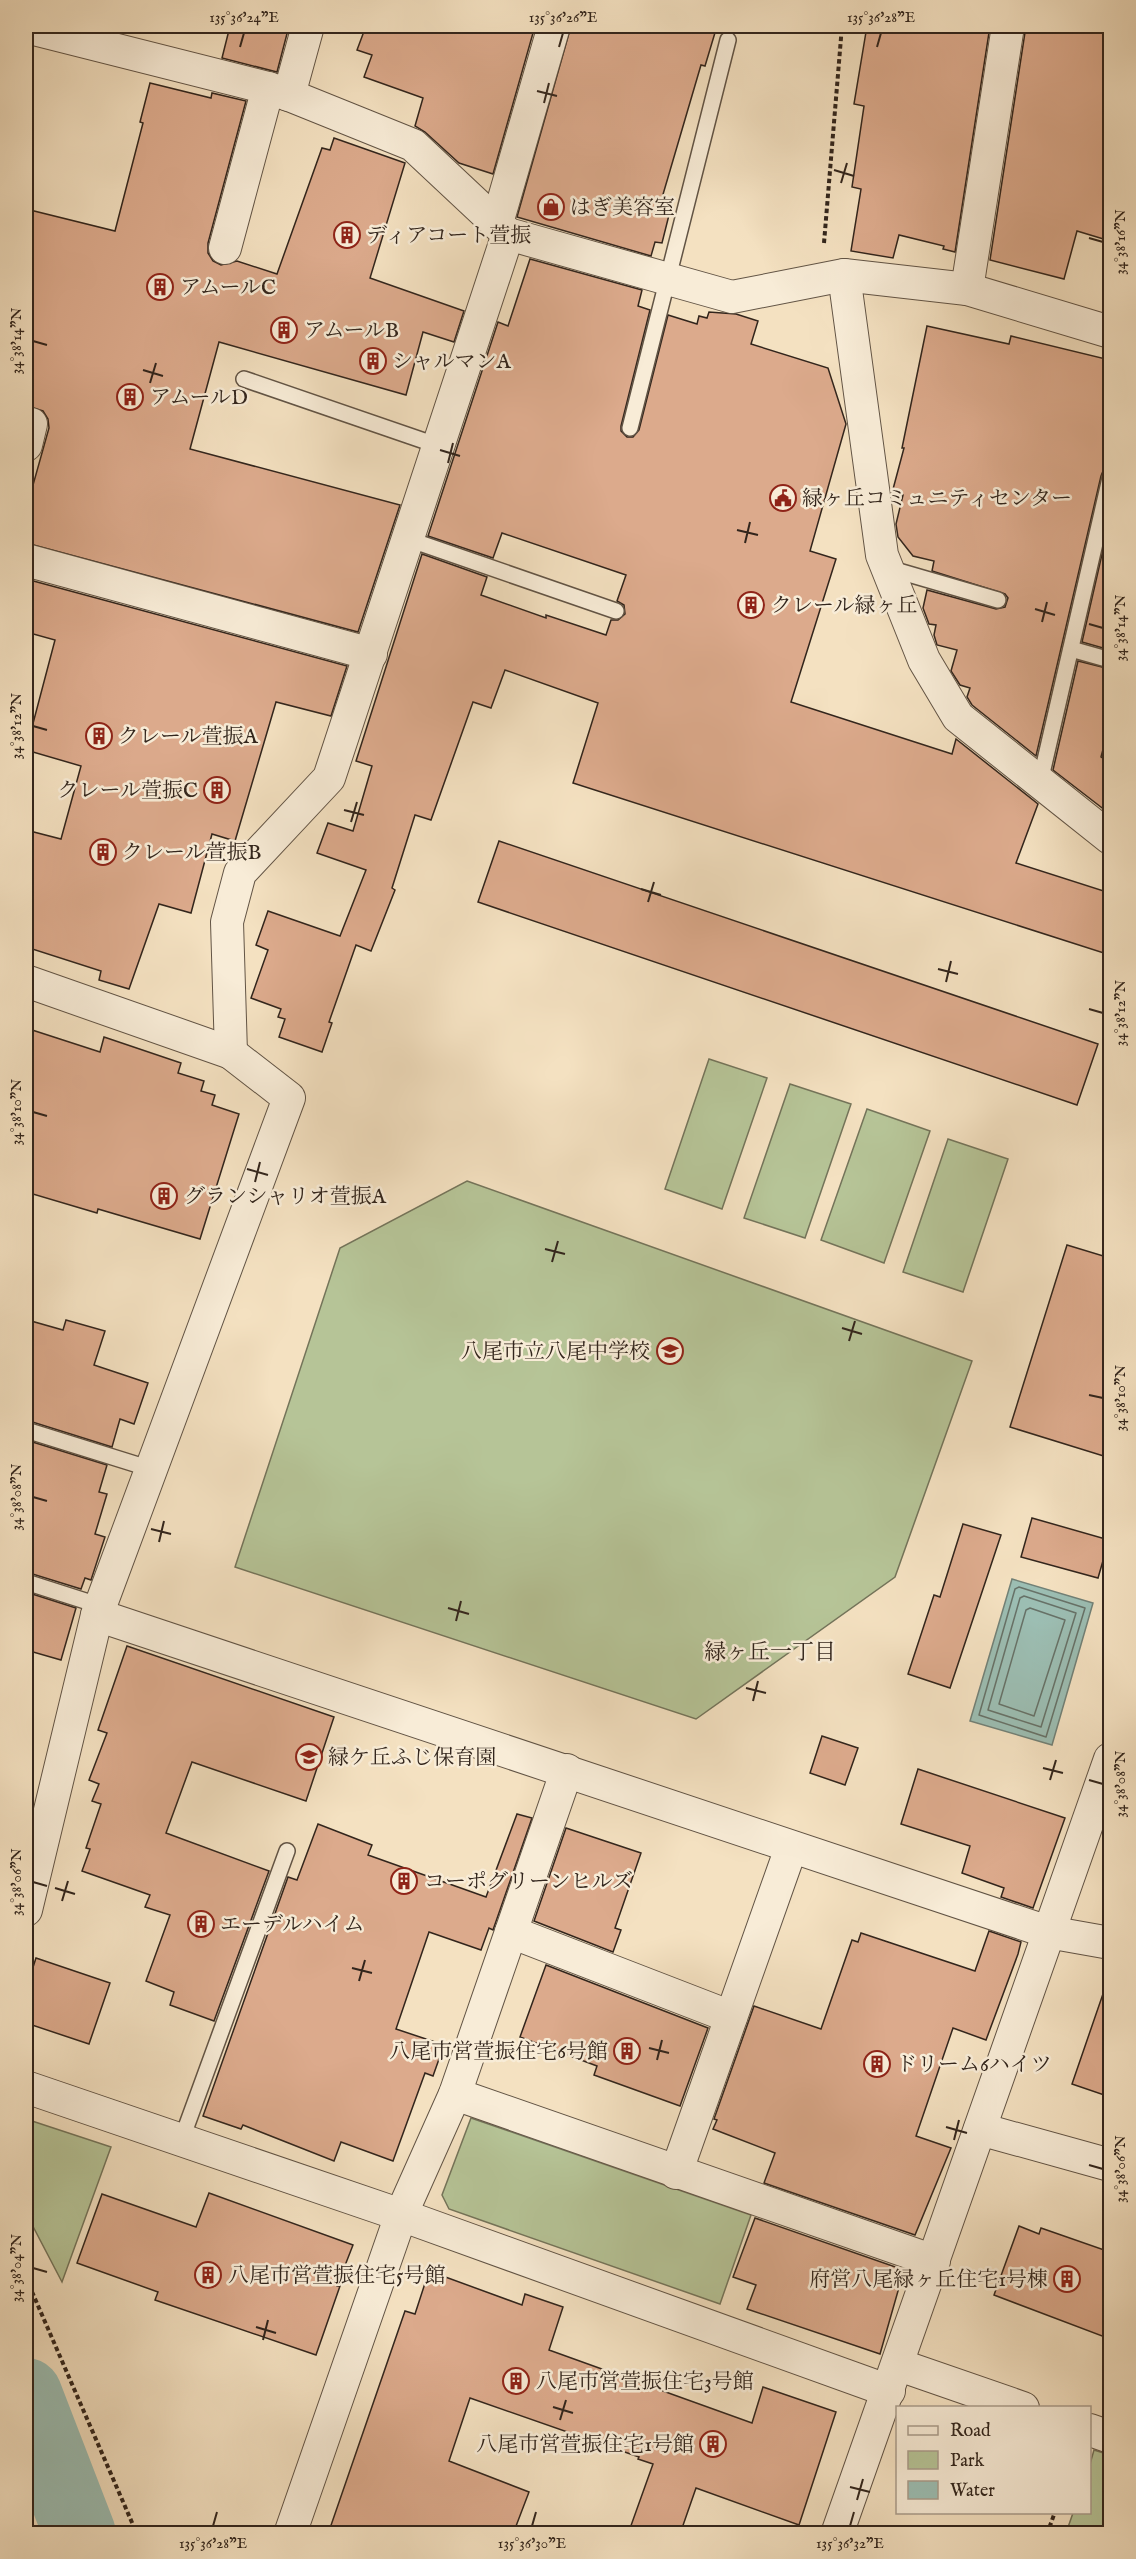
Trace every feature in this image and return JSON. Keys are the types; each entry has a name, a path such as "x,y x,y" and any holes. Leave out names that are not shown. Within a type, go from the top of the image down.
{"street":[{"path":"225,248 278,92 308,26"},
{"path":"231,1053 227,922 240,873 328,778 439,446 502,229 554,26"},
{"path":"966,289 1008,26"},
{"path":"26,27 278,92 413,145 502,229 669,280 732,297 832,278 966,289 1110,332"},
{"path":"832,278 882,555 924,660 958,717 1110,838"},
{"path":"26,423 31,424 26,445"},
{"path":"26,560 371,654"},
{"path":"26,981 231,1053 289,1098 99,1610 27,1901"},
{"path":"99,1610 791,1848 1048,1932 1110,1943"},
{"path":"840,2533 1110,1759"},
{"path":"291,2534 401,2215 455,2094 567,1770"},
{"path":"676,2173 791,1848"},
{"path":"512,1932 731,2017"},
{"path":"26,2087 401,2215 894,2378 1014,2406"},
{"path":"455,2094 676,2173 934,2260"},
{"path":"980,2129 1110,2165"},
{"path":"1091,2431 1110,2437"}],"lane":[{"path":"630,428 728,40"},
{"path":"244,379 439,446"},
{"path":"1040,782 1110,478"},
{"path":"408,539 616,611"},
{"path":"887,568 998,600"},
{"path":"1071,649 1110,660"},
{"path":"26,1430 151,1469"},
{"path":"26,1582 99,1610"},
{"path":"181,2140 287,1851"}],"path":[{"path":"832,278 842,26"},
{"path":"26,2278 137,2534"},
{"path":"1047,2534 1054,2514"}],"green space":[{"path":"709,1059 767,1078 722,1209 665,1189"},
{"path":"790,1084 851,1104 805,1238 744,1218"},
{"path":"867,1109 930,1131 884,1263 821,1240"},
{"path":"948,1139 1008,1159 963,1292 903,1272"},
{"path":"467,1181 972,1361 895,1577 696,1719 235,1567 340,1248"},
{"path":"471,2118 751,2215 720,2304 449,2209 442,2195"},
{"path":"26,2119 111,2147 62,2282 26,2213"},
{"path":"1094,2450 1110,2455 1110,2533 1066,2533 1073,2514 1091,2514 1091,2460"}],"water":[{"path":"1012,1579 1093,1603 1052,1745 970,1721"}],"building":[{"path":"230,26 289,26 277,72 222,58"},
{"path":"366,26 535,26 493,174 459,163 425,132 415,126 423,98 364,77 372,55 357,50"},
{"path":"571,26 717,26 705,66 701,65 659,208 670,211 662,243 655,242 651,256 517,217"},
{"path":"867,26 910,26 942,31 943,26 990,26 955,252 943,249 944,246 899,235 893,258 851,251 861,189 852,187 864,106 854,104"},
{"path":"1026,26 1110,26 1110,241 1077,231 1064,279 990,260"},
{"path":"150,83 211,98 212,93 246,101 208,243 208,253 213,261 221,265 237,261 277,274 322,148 330,150 334,138 405,163 370,278 464,311 454,342 423,332 406,395 219,342 190,449 400,505 358,632 26,543 26,510 49,428 48,419 43,411 26,406 26,209 115,231 143,123 140,122"},
{"path":"530,259 642,290 638,306 650,310 621,426 621,431 627,437 633,437 639,430 668,315 697,324 699,316 707,318 709,312 736,314 758,321 751,344 828,368 846,424 810,551 836,559 791,702 952,754 956,739 1038,804 1016,863 1110,893 1110,955 573,783 598,703 505,670 491,708 473,702 431,820 415,815 392,888 395,890 371,951 356,945 329,1022 332,1023 322,1052 279,1037 285,1019 278,1017 281,1009 251,998 268,950 256,945 268,911 340,936 366,870 317,853 328,823 353,831 372,766 356,761 422,554 487,577 481,595 546,618 546,615 606,635 611,620 618,620 625,614 624,605 617,601 626,575 502,533 493,558 428,536 498,322 508,326"},
{"path":"927,326 1009,344 1011,336 1110,360 1110,468 1103,471 1101,476 1036,756 972,705 967,697 970,688 960,685 951,671 957,650 937,645 934,635 936,625 929,624 923,608 927,590 996,609 1005,607 1008,598 1005,594 932,571 934,561 913,556 898,537 896,524 903,495 892,493 904,448 902,448"},
{"path":"1110,519 1110,650 1082,642"},
{"path":"26,579 347,666 331,716 276,702 235,841 212,834 191,913 159,904 129,989 99,980 101,971 26,947 26,830 61,839 81,766 26,750 55,640 26,632"},
{"path":"1078,661 1110,669 1110,723 1101,757 1110,763 1110,814 1053,770"},
{"path":"499,841 1098,1044 1077,1105 478,902"},
{"path":"26,1028 100,1052 104,1037 181,1063 178,1073 204,1081 201,1091 215,1095 212,1105 239,1114 200,1239 98,1209 97,1213 26,1192"},
{"path":"1067,1245 1110,1258 1110,1458 1010,1427"},
{"path":"66,1320 105,1331 94,1365 148,1383 134,1424 120,1419 112,1447 26,1420 26,1340 31,1321 63,1330"},
{"path":"26,1440 107,1465 99,1492 107,1494 95,1534 105,1537 91,1580 85,1578 81,1589 26,1572"},
{"path":"1032,1518 1109,1540 1098,1578 1021,1557"},
{"path":"963,1524 1001,1535 950,1688 908,1674 934,1595 940,1597"},
{"path":"26,1592 76,1608 61,1660 26,1650"},
{"path":"127,1646 334,1717 306,1801 192,1762 166,1833 269,1871 214,2021 170,2005 174,1992 146,1981 170,1915 145,1907 150,1895 82,1871 90,1849 86,1848 101,1804 92,1801 99,1784 89,1780 107,1733 98,1730"},
{"path":"822,1736 858,1748 845,1785 810,1773"},
{"path":"918,1769 1065,1818 1033,1908 1001,1897 1004,1888 962,1873 970,1846 901,1824"},
{"path":"517,1814 532,1818 493,1930 489,1928 481,1950 429,1932 396,2029 444,2045 433,2076 425,2073 393,2161 341,2142 334,2161 243,2125 241,2129 203,2116 288,1877 297,1880 318,1824 372,1845 368,1855 486,1897"},
{"path":"566,1828 641,1853 615,1928 621,1930 613,1952 534,1921"},
{"path":"989,1931 1021,1942 986,2040 953,2028 916,2136 951,2148 915,2235 764,2183 775,2153 713,2129 717,2120 714,2119 754,2006 821,2029 852,1940 858,1942 861,1933 975,1971"},
{"path":"36,1958 110,1983 89,2044 26,2023 26,1989"},
{"name":"八尾市営萱振住宅6号館","path":"546,1965 708,2028 680,2106 594,2075 597,2066 520,2037"},
{"path":"1105,1988 1110,1989 1110,2097 1072,2084"},
{"name":"八尾市営萱振住宅5号館","path":"209,2193 353,2245 337,2286 340,2286 316,2355 155,2300 158,2292 77,2263 102,2194 196,2227"},
{"path":"755,2218 904,2270 880,2354 747,2309 756,2285 733,2277"},
{"name":"府営八尾緑ヶ丘住宅1号棟","path":"1019,2226 1039,2234 1041,2228 1110,2252 1110,2339 994,2295"},
{"path":"429,2271 522,2305 525,2294 563,2307 549,2350 752,2423 763,2387 836,2412 799,2525 696,2488 680,2534 628,2534 653,2464 638,2459 639,2457 470,2398 449,2461 529,2492 513,2534 328,2534 405,2311 415,2314"}],"waterway":[{"path":"26,2394 80,2534"}],"place":[{"name":"はぎ美容室","path":"551,207"},
{"name":"ディアコート萱振","path":"347,235"},
{"name":"アムールC","path":"160,287"},
{"name":"アムールB","path":"284,330"},
{"name":"シャルマンA","path":"373,361"},
{"name":"アムールD","path":"130,397"},
{"name":"緑ヶ丘コミュニティセンター","path":"783,498"},
{"name":"クレール緑ヶ丘","path":"751,605"},
{"name":"クレール萱振A","path":"99,736"},
{"name":"クレール萱振C","path":"217,790"},
{"name":"クレール萱振B","path":"103,852"},
{"name":"グランシャリオ萱振A","path":"164,1196"},
{"name":"八尾市立八尾中学校","path":"670,1351"},
{"name":"緑ケ丘ふじ保育園","path":"309,1757"},
{"name":"コーポグリーンヒルズ","path":"404,1881"},
{"name":"エーデルハイム","path":"201,1924"},
{"name":"八尾市営萱振住宅6号館","path":"627,2051"},
{"name":"ドリーム6ハイツ","path":"877,2064"},
{"name":"八尾市営萱振住宅5号館","path":"208,2275"},
{"name":"府営八尾緑ヶ丘住宅1号棟","path":"1067,2279"},
{"name":"八尾市営萱振住宅3号館","path":"516,2381"},
{"name":"八尾市営萱振住宅1号館","path":"713,2444"}],"district":[{"name":"緑ヶ丘一丁目","path":"770,1651"}]}
